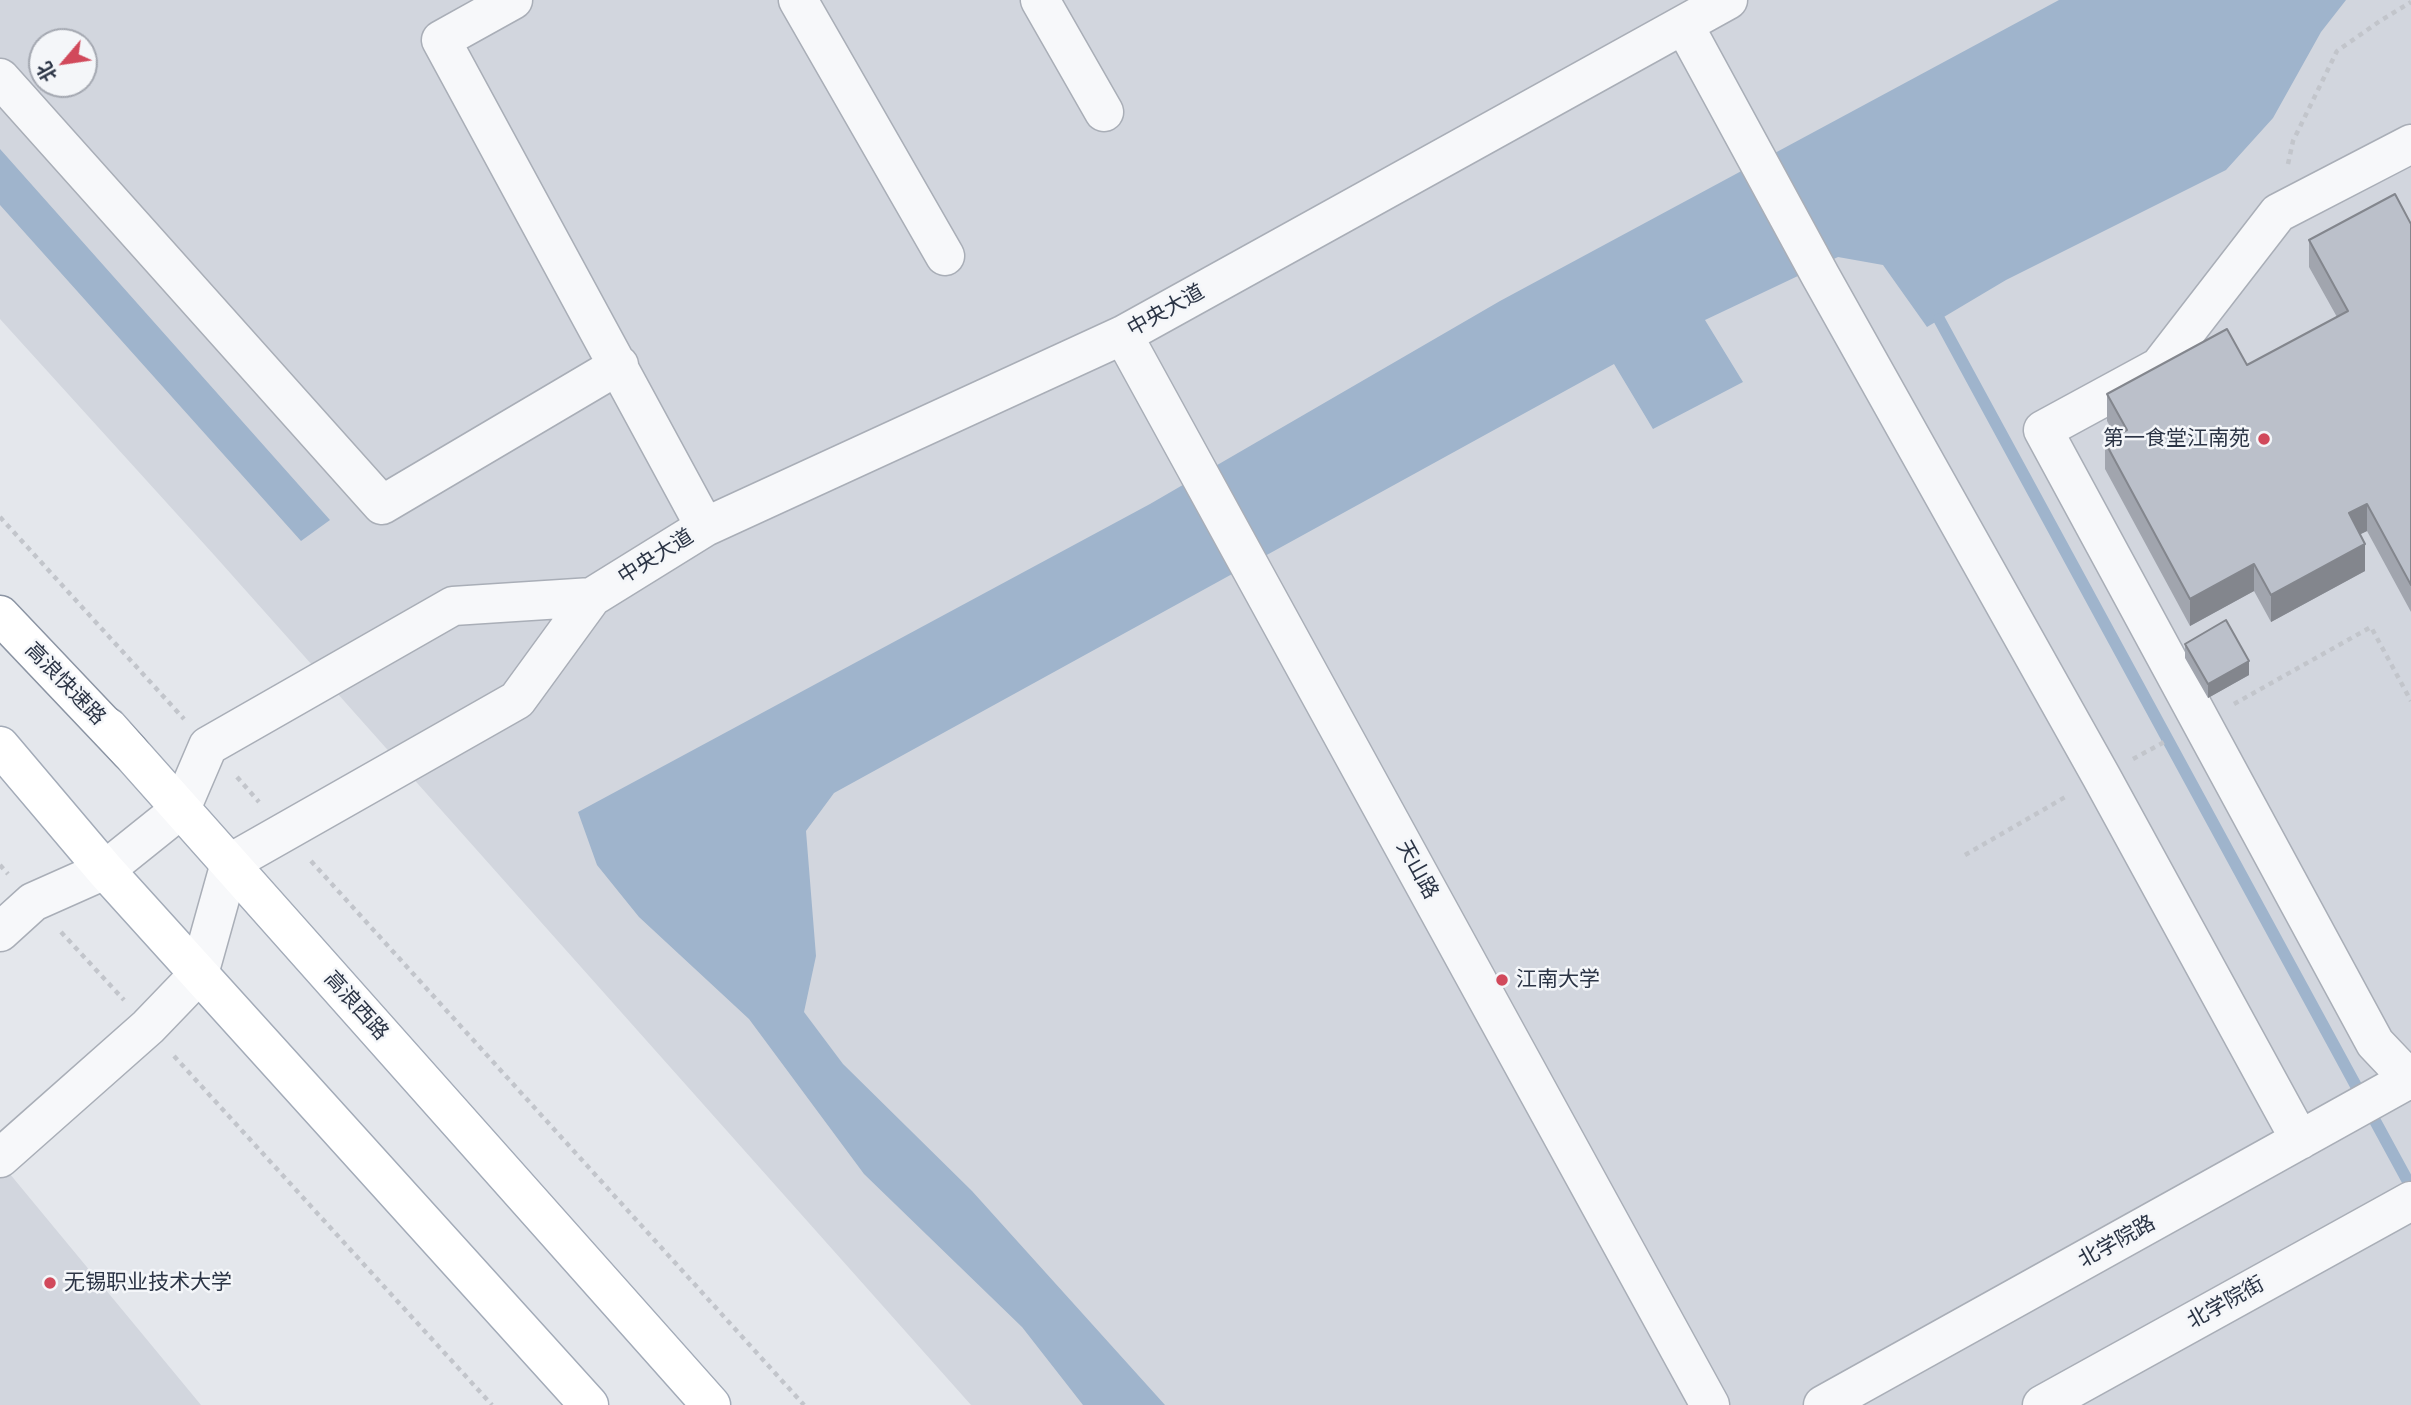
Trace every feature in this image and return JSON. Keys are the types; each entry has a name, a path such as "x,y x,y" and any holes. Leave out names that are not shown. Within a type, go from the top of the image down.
{"main road":[{"name":"高浪西路","path":"0,608 711,1405"},
{"name":"高浪快速路","path":"0,615 130,752"},
{"path":"0,746 105,870 589,1405"}],"street":[{"path":"513,0 441,40 705,527"},
{"path":"798,0 945,256"},
{"path":"1040,0 1104,112"},
{"name":"中央大道","path":"592,597 705,527 1123,335 1728,0"},
{"path":"1684,25 2300,1140"},
{"path":"0,78 382,505 619,365"},
{"path":"2411,144 2278,213 2159,367 2043,430 2375,1044 2411,1079"},
{"name":"天山路","path":"1123,335 1710,1405"},
{"path":"0,932 33,902 105,870 181,809 208,746 453,606 592,597"},
{"path":"0,1158 148,1027 198,974 230,863 517,700 592,597"},
{"name":"北学院路","path":"1823,1405 2411,1079"},
{"name":"北学院街","path":"2042,1405 2411,1201"}],"path":[{"path":"2278,213 2292,141 2337,51 2411,2"},
{"path":"0,517 804,1405"},
{"path":"33,902 492,1405"}],"shaded area":[{"name":"江南大学","path":"0,0 2411,0 2411,1405 971,1405 215,556 0,319"},
{"name":"无锡职业技术大学","path":"0,1162 201,1405 0,1405"}],"water":[{"path":"2059,0 2346,0 2321,32 2273,118 2226,170 2006,280 1927,327 1883,265 1838,257 1705,320 1743,382 1653,429 1614,364 834,793 806,831 816,956 804,1012 843,1064 972,1191 1165,1405 1083,1405 1022,1327 864,1174 749,1019 639,917 597,865 578,812 1150,504 1500,301"},
{"path":"0,149 330,520 301,541 0,205"}],"building":[{"name":"第一食堂江南苑","path":"2395,194 2411,224 2411,585 2367,504 2349,513 2365,544 2271,595 2254,564 2190,599 2105,442 2127,430 2107,394 2227,329 2247,365 2348,311 2309,240"},
{"path":"2226,620 2249,661 2208,684 2185,644"}],"waterway":[{"path":"1939,319 2411,1187"}],"place":[{"name":"第一食堂江南苑","path":"2264,439"},
{"name":"江南大学","path":"1502,980"},
{"name":"无锡职业技术大学","path":"50,1283"}]}
